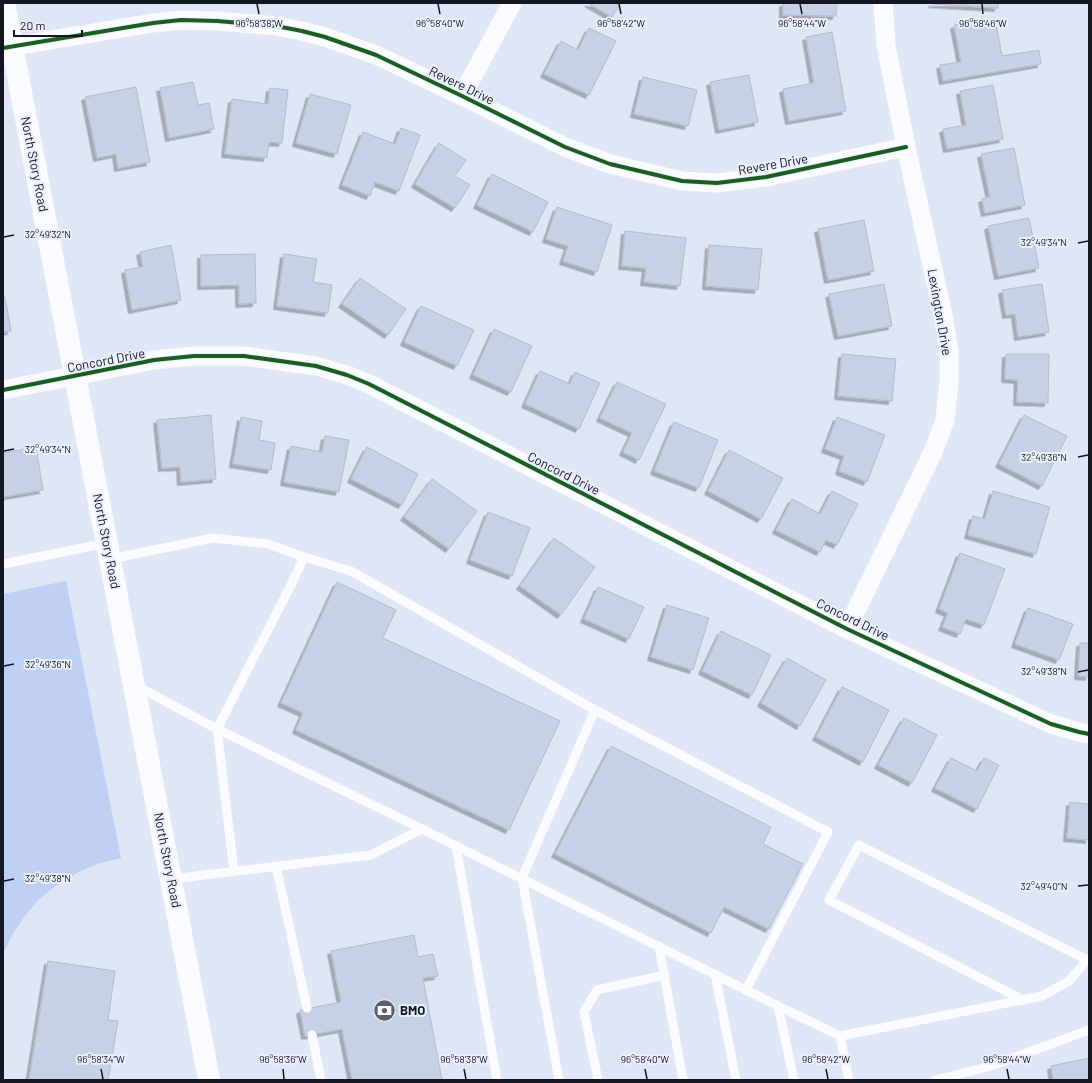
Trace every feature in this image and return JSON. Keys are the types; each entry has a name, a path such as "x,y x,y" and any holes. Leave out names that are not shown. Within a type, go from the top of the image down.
{"main road":[{"name":"North Story Road","path":"4,3 8,47 75,376 210,1080"}],"street":[{"path":"462,96 512,3"},
{"name":"Lexington Drive","path":"847,629 933,452 944,420 949,381 949,351 943,315 906,147 886,45 883,3"},
{"name":"Revere Drive","path":"8,47 153,23 181,20 218,21 276,26 302,31 325,37 368,53 462,96 565,147 610,164 682,181 717,183 766,177 906,147"},
{"name":"Concord Drive","path":"3,390 154,360 194,356 244,356 316,366 347,375 369,384 847,629 1052,724 1089,734"}],"lane":[{"path":"3,564 213,538 268,544 304,557 351,571 595,710 828,832 746,990"},
{"path":"234,872 217,729 304,557"},
{"path":"134,685 217,729 840,1036 1023,1000 1042,996 1069,981 1088,960 859,845 829,900 1023,1000"},
{"path":"559,1080 522,878 595,710"},
{"path":"171,879 371,855 422,829"},
{"path":"456,846 496,1080"},
{"path":"276,866 307,1008"},
{"path":"659,946 683,1080"},
{"path":"715,974 736,1080"},
{"path":"598,1080 584,1012 597,990 665,975"},
{"path":"778,1006 794,1080"},
{"path":"935,1080 991,1066 1089,1030"},
{"path":"312,1035 321,1080"},
{"path":"840,1036 849,1080"}],"shaded area":[{"path":"66,581 121,858 97,864 77,873 57,885 38,900 24,917 11,937 3,955 3,594"}],"building":[{"path":"588,3 621,3 612,17"},
{"path":"783,3 837,3 836,16 783,15"},
{"path":"998,3 998,8 932,4"},
{"path":"995,18 1002,56 1039,50 1041,64 943,81 940,65 961,62 954,25"},
{"path":"589,28 616,41 589,95 544,74 561,41 578,50"},
{"path":"832,32 846,111 789,121 783,89 814,83 806,37"},
{"path":"749,75 758,122 719,130 710,82"},
{"path":"643,77 697,90 688,126 634,114"},
{"path":"193,82 198,105 209,103 214,129 169,138 160,88"},
{"path":"993,85 1003,139 947,149 943,129 966,125 960,91"},
{"path":"136,87 150,162 118,168 116,154 97,158 85,97"},
{"path":"270,88 288,90 282,143 269,142 267,158 225,154 232,99 268,104"},
{"path":"310,94 351,105 337,154 296,143"},
{"path":"401,128 420,135 399,191 375,182 370,196 342,185 363,132 395,144"},
{"path":"439,143 466,160 455,176 470,185 455,208 415,184"},
{"path":"1014,148 1025,205 985,213 982,199 990,197 981,154"},
{"path":"492,174 548,202 533,232 477,205"},
{"path":"557,207 612,225 597,272 563,261 568,246 546,239"},
{"path":"1029,218 1039,268 998,276 988,226"},
{"path":"864,220 874,271 828,280 818,229"},
{"path":"625,231 686,238 680,286 644,282 646,268 622,266"},
{"path":"171,245 181,300 132,310 125,270 143,267 140,252"},
{"path":"709,245 762,249 758,290 706,286"},
{"path":"255,254 256,303 239,304 239,285 201,286 201,255"},
{"path":"284,254 317,259 313,282 332,285 328,313 277,306"},
{"path":"360,278 406,309 388,335 342,304"},
{"path":"884,284 892,326 838,336 829,294"},
{"path":"1042,284 1049,332 1018,337 1015,314 1006,315 1002,290"},
{"path":"3,297 5,297 11,331 3,332"},
{"path":"421,306 474,330 457,366 404,342"},
{"path":"494,329 532,346 511,392 473,375"},
{"path":"842,354 896,359 892,401 838,396"},
{"path":"1006,354 1049,354 1048,403 1017,402 1018,380 1005,379"},
{"path":"540,371 570,384 575,372 600,383 579,429 525,404"},
{"path":"617,382 666,404 639,460 623,452 632,433 600,418"},
{"path":"211,415 216,479 181,482 180,467 162,468 157,420"},
{"path":"1024,415 1067,436 1042,486 999,464"},
{"path":"241,417 262,421 259,440 275,443 271,470 233,464"},
{"path":"837,417 885,435 867,482 839,471 844,456 825,449"},
{"path":"674,422 718,440 699,488 654,471"},
{"path":"325,436 349,440 339,492 284,482 291,446 322,452"},
{"path":"36,447 43,490 3,497 3,453"},
{"path":"367,447 418,474 402,505 351,479"},
{"path":"729,450 783,478 761,519 708,491"},
{"path":"432,479 477,511 449,549 404,517"},
{"path":"832,491 858,504 837,545 826,540 820,552 776,530 792,499 820,514"},
{"path":"993,491 1050,507 1036,554 968,535 973,516 985,519"},
{"path":"488,512 530,528 512,576 470,560"},
{"path":"554,538 595,567 561,615 520,586"},
{"path":"960,553 1005,569 984,625 966,619 960,634 942,627 948,613 939,609"},
{"path":"337,582 396,610 383,638 560,721 509,830 296,730 303,713 281,703"},
{"path":"598,587 644,607 629,639 584,619"},
{"path":"667,605 709,618 693,670 651,657"},
{"path":"1028,608 1073,624 1059,660 1015,644"},
{"path":"721,631 771,655 752,695 702,671"},
{"path":"1080,643 1089,643 1089,677 1078,676"},
{"path":"787,658 826,680 800,726 761,703"},
{"path":"842,687 889,710 863,762 816,737"},
{"path":"904,718 937,735 912,783 878,765"},
{"path":"611,746 771,827 763,844 803,864 769,929 724,907 711,933 555,854"},
{"path":"951,758 977,771 984,758 999,765 977,809 935,788"},
{"path":"1070,802 1089,804 1089,840 1067,838"},
{"path":"414,935 418,957 433,954 438,976 423,978 442,1080 352,1080 342,1029 305,1036 300,1010 341,1002 331,951"},
{"path":"48,961 115,971 108,1020 118,1021 108,1080 29,1080"},
{"path":"1089,1058 1089,1080 1049,1080 1053,1079 1051,1066"}],"cycle path":[{"path":"3,48 153,23 181,20 217,21 276,26 302,31 325,37 376,55 565,147 610,164 682,181 717,183 766,177 906,147"},
{"path":"3,390 154,360 194,356 244,356 316,366 347,375 369,384 847,629 1051,724 1089,734"}],"place":[{"name":"BMO","path":"384,1010"}]}
